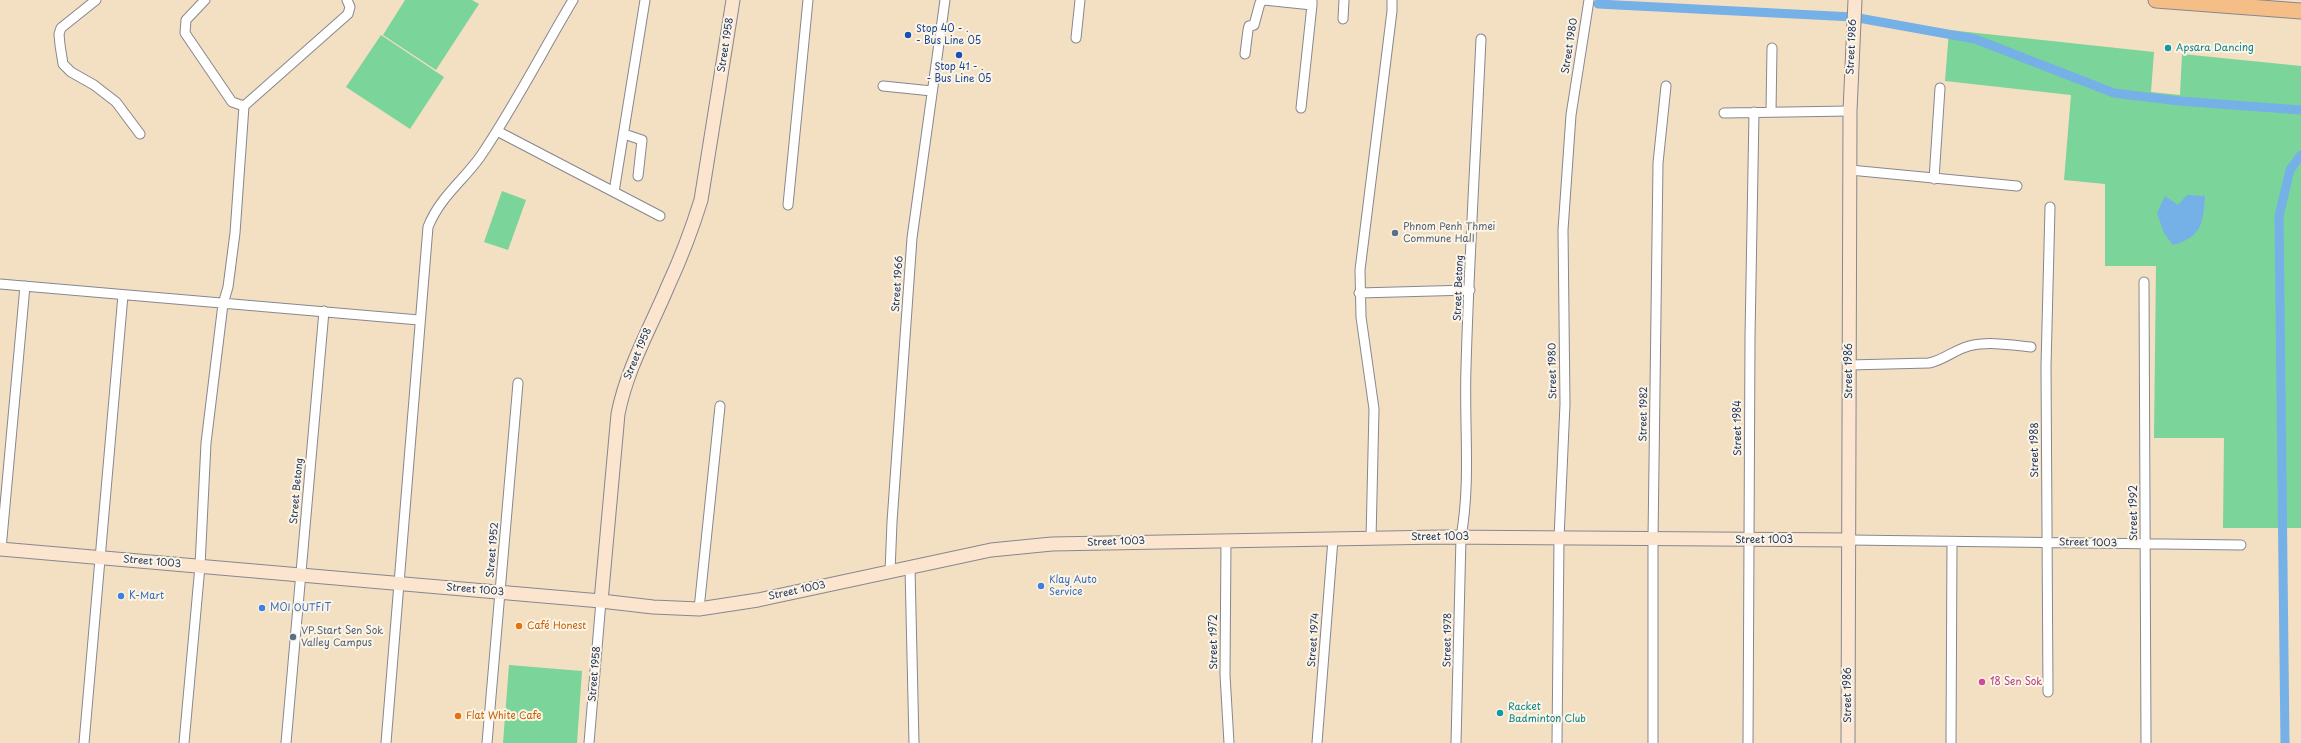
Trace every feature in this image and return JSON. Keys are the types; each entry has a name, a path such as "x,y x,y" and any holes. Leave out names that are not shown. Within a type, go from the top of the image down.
{"main road":[{"path":"2156,0 2301,11"}],"street":[{"path":"96,0 62,28 59,34 63,64 71,72 94,85 116,102 140,134"},
{"path":"205,0 186,20 185,33 232,102 244,106"},
{"path":"184,743 200,566 206,443 223,304 228,287 235,233 244,106 348,14 350,7 347,0"},
{"path":"386,743 419,320 428,227 435,209 479,158 497,131 573,0"},
{"path":"614,192 645,0"},
{"name":"Street 1958","path":"589,743 618,414 621,398 628,373 693,227 701,200 733,0"},
{"path":"788,205 808,0"},
{"name":"Street 1966","path":"890,572 893,498 912,238 945,0"},
{"path":"1076,38 1080,0"},
{"path":"1244,54 1249,26 1254,25 1256,22 1260,3 1264,0 1312,2 1300,108"},
{"path":"1343,19 1344,0"},
{"path":"1371,538 1374,409 1359,293 1362,247 1390,27 1392,0"},
{"name":"Street 1980","path":"1556,743 1559,538 1565,404 1564,230 1571,115 1589,0"},
{"name":"Street 1986","path":"1848,743 1850,112 1854,4"},
{"name":"Street Betong","path":"1461,537 1466,512 1468,470 1465,389 1481,39"},
{"path":"1771,112 1772,48"},
{"path":"883,86 932,92"},
{"name":"Street 1982","path":"1653,743 1653,539 1658,163 1666,86"},
{"path":"1934,179 1940,88"},
{"name":"Street 1984","path":"1748,743 1754,112"},
{"path":"1724,113 1850,112"},
{"path":"497,131 660,216"},
{"path":"624,134 642,140 638,176"},
{"path":"1850,170 2017,186"},
{"name":"Street 1988","path":"2048,692 2046,366 2050,207"},
{"name":"Street 1992","path":"2144,282 2146,743"},
{"path":"0,284 419,320"},
{"path":"1,549 25,286"},
{"path":"1359,293 1470,290"},
{"path":"84,743 102,557 123,295"},
{"name":"Street Betong","path":"286,743 324,311"},
{"path":"1849,365 1929,363 1941,361 1968,347 1984,344 2031,347"},
{"name":"Street 1952","path":"487,743 518,383"},
{"path":"699,609 720,406"},
{"name":"Street 1003","path":"1,549 501,592 653,607 699,609 758,600 991,550 1052,544 1461,537 2241,545"},
{"name":"Street 1978","path":"1456,743 1461,537"},
{"name":"Street 1974","path":"1317,743 1333,539"},
{"name":"Street 1972","path":"1226,540 1225,675 1229,743"},
{"path":"1951,743 1952,542"},
{"path":"910,568 914,743"}],"green space":[{"path":"405,0 472,0 479,4 436,70 383,35"},
{"path":"1949,30 2154,52 2151,92 2180,95 2182,54 2301,66 2301,528 2223,528 2224,438 2154,438 2156,266 2105,266 2105,184 2064,180 2071,95 1945,81"},
{"path":"381,35 444,77 410,129 346,87"},
{"path":"502,191 526,200 508,250 484,242"},
{"path":"509,665 582,671 577,743 503,743"}],"water":[{"path":"2187,195 2205,196 2202,221 2199,228 2190,238 2173,245 2164,233 2157,213 2165,196 2178,205"}],"waterway":[{"path":"1598,4 1853,17 1975,39 2114,93 2179,101 2301,110"},
{"path":"2285,743 2279,216 2290,170 2301,155"}],"place":[{"name":"Stop 40 - . - Bus Line 05","path":"908,35"},
{"name":"Apsara Dancing","path":"2168,48"},
{"name":"Stop 41 - . - Bus Line 05","path":"959,55"},
{"name":"Phnom Penh Thmei Commune Hall","path":"1395,233"},
{"name":"Klay Auto Service","path":"1041,586"},
{"name":"K-Mart","path":"121,596"},
{"name":"MOI OUTFIT","path":"262,608"},
{"name":"Café Honest","path":"519,626"},
{"name":"VP.Start Sen Sok Valley Campus","path":"293,637"},
{"name":"18 Sen Sok","path":"1982,682"},
{"name":"Racket Badminton Club","path":"1500,713"},
{"name":"Flat White Cafe","path":"458,716"}]}
